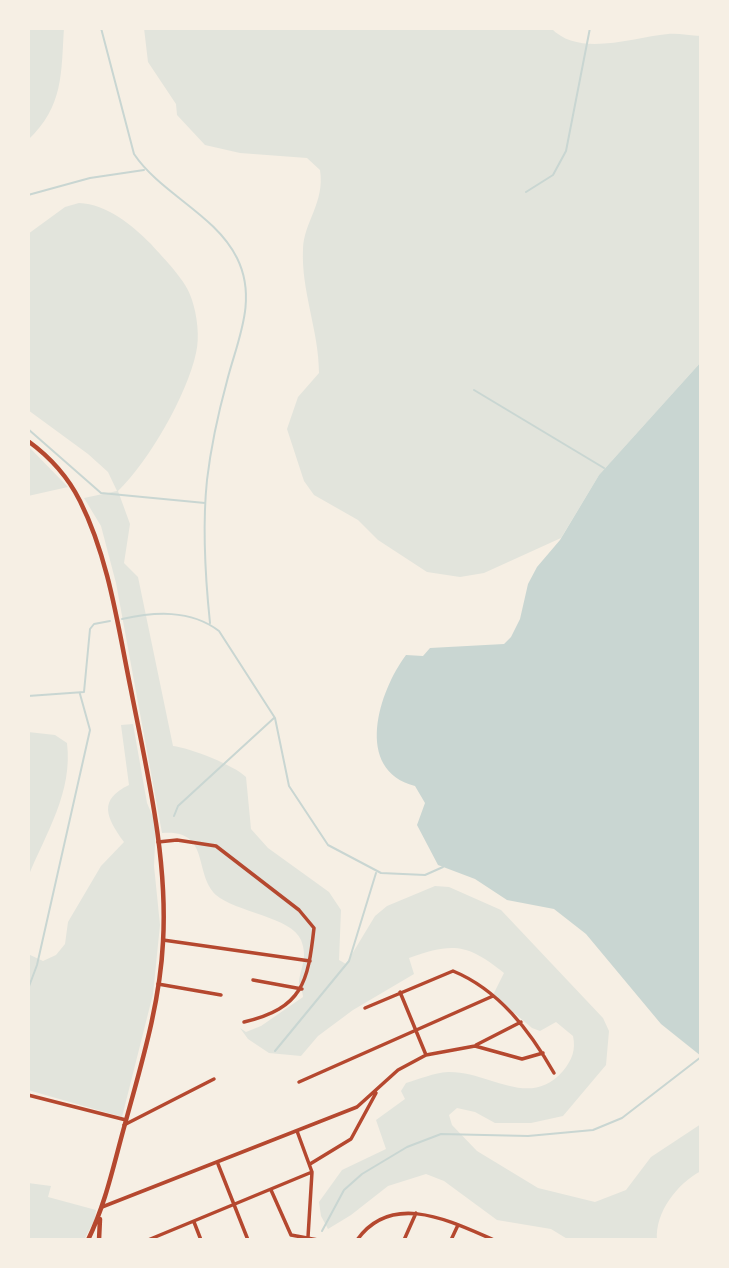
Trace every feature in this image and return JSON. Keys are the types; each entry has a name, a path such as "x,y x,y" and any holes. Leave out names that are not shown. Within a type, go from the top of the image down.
{"main road":[{"path":"28,442 53,462 73,487 100,554 121,639 158,842 163,895 163,940 158,984 143,1059 100,1215 88,1240"},
{"path":"99,1240 100,1215"}],"street":[{"path":"158,842 177,840 216,846 299,910 314,928 310,961 302,989 296,998 262,1017 244,1021"},
{"path":"163,940 310,961"},
{"path":"365,1009 453,971 466,976 493,996 521,1022 554,1073"},
{"path":"253,980 302,989"},
{"path":"158,984 221,995"},
{"path":"400,992 426,1055"},
{"path":"299,1082 493,996"},
{"path":"102,1207 218,1164 358,1107 398,1070 426,1055 475,1046 521,1022"},
{"path":"475,1046 522,1059 543,1054"},
{"path":"28,1094 125,1123 214,1079"},
{"path":"309,1164 351,1139 377,1091"},
{"path":"297,1131 312,1172 308,1237"},
{"path":"218,1164 248,1240"},
{"path":"148,1240 159,1238 312,1172"},
{"path":"271,1190 292,1238 308,1237 318,1240"},
{"path":"357,1240 366,1228 383,1218 402,1212 416,1212 458,1224 494,1240"},
{"path":"404,1240 416,1212"},
{"path":"194,1222 201,1240"},
{"path":"451,1240 458,1224"}],"shaded area":[{"path":"28,28 64,28 61,74 54,101 40,127 28,140"},
{"path":"144,28 551,28 563,37 591,44 668,34 701,36 701,362 599,475 561,538 484,573 460,577 427,572 378,540 358,520 314,495 304,481 287,429 298,397 319,373 303,249 320,192 320,170 307,158 240,153 205,145 177,115 176,104 148,62"},
{"path":"79,203 109,211 151,244 185,285 197,319 197,347 176,407 142,463 118,491 130,524 124,563 138,577 173,746 211,758 232,767 246,777 251,829 268,848 329,892 341,910 339,960 346,964 375,916 387,906 435,886 449,887 501,910 603,1018 609,1031 606,1065 563,1116 531,1123 495,1123 475,1112 457,1108 449,1115 452,1125 477,1151 538,1188 595,1202 626,1190 651,1157 701,1124 701,1171 684,1183 669,1200 660,1219 657,1240 569,1240 551,1229 497,1220 444,1181 426,1174 388,1186 328,1229 321,1216 319,1202 342,1170 386,1149 376,1120 405,1099 401,1091 406,1083 448,1072 464,1073 508,1086 537,1087 550,1082 566,1067 574,1050 573,1036 556,1022 540,1031 532,1028 493,995 504,973 470,951 449,948 409,958 414,974 353,1010 318,1036 301,1056 269,1053 248,1039 240,1028 246,1032 261,1026 303,997 299,982 304,957 301,940 296,932 287,926 216,895 209,886 195,845 188,838 177,834 162,833 116,583 101,526 84,498 117,491 108,472 28,410 28,234 65,207"},
{"path":"701,362 701,1056 661,1024 586,934 554,909 507,900 475,879 438,865 417,825 425,803 415,786 396,777 384,764 378,747 377,728 387,688 406,655 423,656 430,648 504,644 511,637 520,619 528,584 537,567 560,540 599,475"},
{"path":"28,446 68,487 28,496"},
{"path":"133,724 147,803 156,824 154,866 160,925 153,994 122,1117 28,1090 28,954 43,961 56,955 65,944 68,922 101,866 124,842 109,817 108,810 113,797 129,785 121,725"},
{"path":"28,732 55,735 67,743 68,761 62,795 28,877"},
{"path":"28,1183 51,1186 48,1197 96,1210 95,1219 84,1240 28,1240"}],"waterway":[{"path":"101,28 134,154 158,181 202,216 227,243 237,258 246,289 244,320 218,418 207,480 205,552 210,623"},
{"path":"526,192 553,175 566,151 590,28"},
{"path":"28,195 90,178 144,170"},
{"path":"474,390 604,468"},
{"path":"28,429 101,493 205,503"},
{"path":"122,619 172,614 196,619 219,631 275,718 289,786 328,845 381,873 425,875 443,867"},
{"path":"28,696 84,692 90,629 94,624 110,621"},
{"path":"28,989 37,965 90,730 80,694"},
{"path":"174,816 178,806 274,718"},
{"path":"275,1051 349,961 376,873"},
{"path":"322,1231 344,1190 362,1174 407,1147 441,1134 528,1136 593,1130 622,1118 701,1057"}]}
